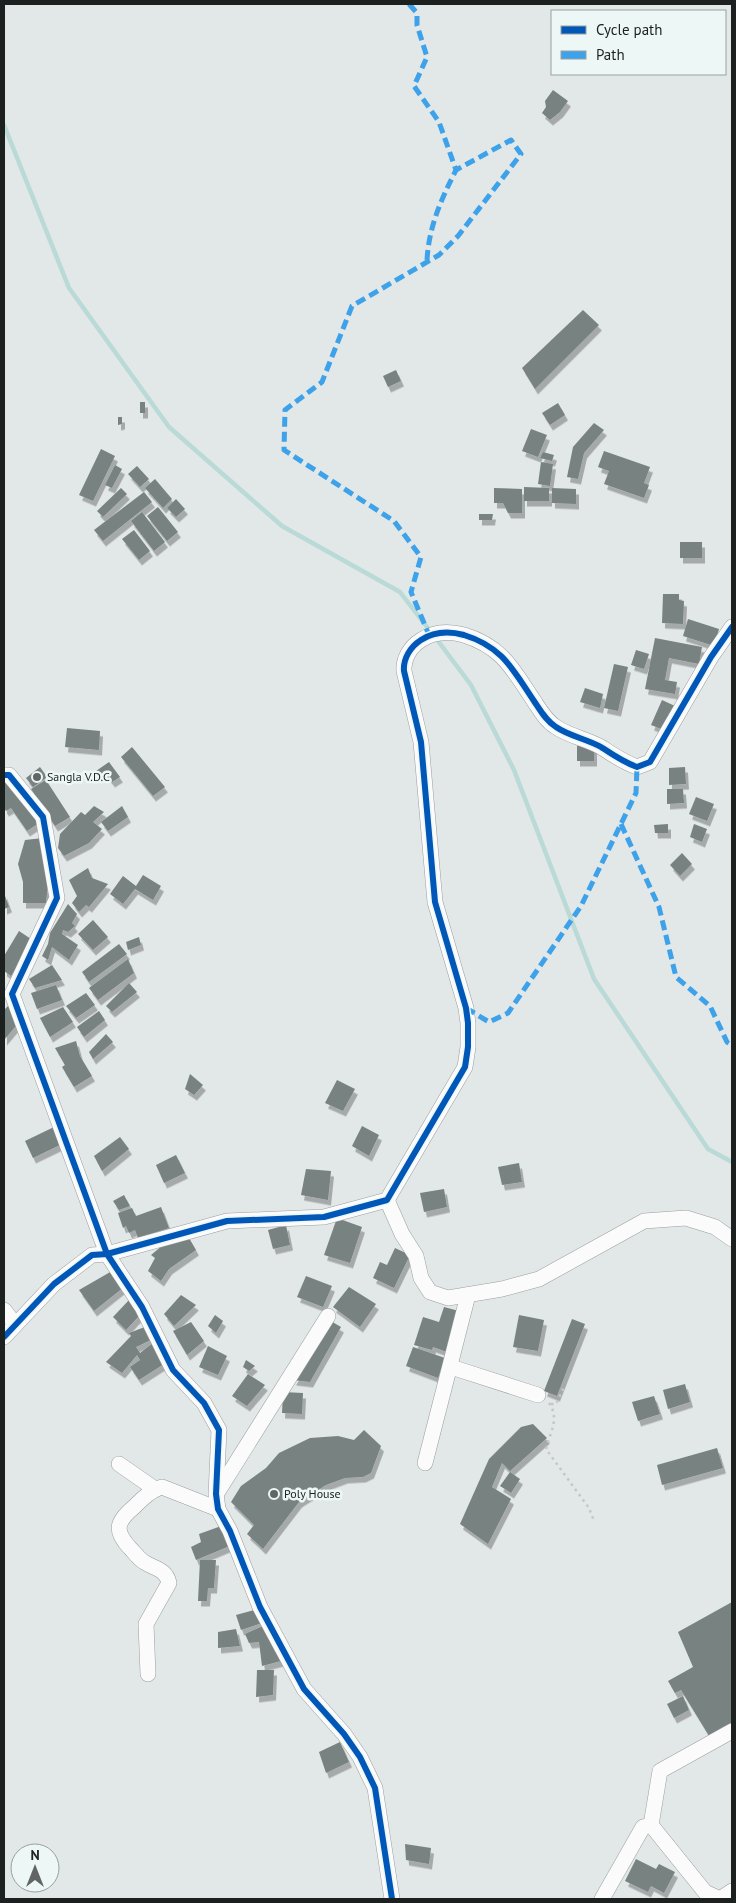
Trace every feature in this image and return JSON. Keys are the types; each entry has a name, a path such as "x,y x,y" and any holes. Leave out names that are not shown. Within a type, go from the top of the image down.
{"street":[{"path":"4,1337 54,1284 92,1255 107,1254 227,1221 324,1217 387,1200 465,1067 468,1047 466,1008 435,902 421,742 404,671 403,662 410,650 418,642 429,635 440,632 453,632 481,641 498,651 508,662 542,715 556,727 602,748 620,761 637,767 650,762 711,657 732,627"},
{"path":"4,775 9,775 43,817 57,898 12,994 107,1254 142,1307 174,1370 204,1403 219,1430 217,1502 260,1608 304,1689 344,1734 360,1757 375,1788 392,1899"},
{"path":"387,1200 402,1234 416,1256 421,1278 430,1292 448,1298 539,1279 644,1221 686,1218 715,1227 732,1239"},
{"path":"425,1463 468,1295"},
{"path":"4,1310 15,1324"},
{"path":"217,1502 328,1316"},
{"path":"451,1367 538,1395"},
{"path":"119,1464 155,1489"},
{"path":"148,1674 146,1624 169,1583 161,1569 142,1561 128,1545 119,1534 119,1525 124,1515 155,1489 167,1487 217,1502"},
{"path":"732,1731 660,1771 651,1826 705,1892 720,1899 732,1891"},
{"path":"602,1899 643,1827 651,1826"}],"path":[{"path":"551,1404 556,1404 564,1387"},
{"path":"538,1395 551,1404 555,1416 554,1428 546,1449 589,1508 594,1522"}],"building":[{"path":"553,90 568,101 560,112 550,120 542,113 546,107 545,101"},
{"path":"583,310 599,325 535,389 522,368"},
{"path":"396,370 401,381 388,387 383,376"},
{"path":"140,402 145,402 145,413 140,413"},
{"path":"558,403 565,415 550,425 542,413"},
{"path":"118,417 122,417 122,424 118,425"},
{"path":"594,423 604,430 584,453 578,479 567,477 573,447"},
{"path":"531,429 547,435 538,457 522,451"},
{"path":"101,449 115,456 93,501 79,495"},
{"path":"604,451 650,467 644,483 649,485 644,498 604,484 609,471 598,467"},
{"path":"543,452 554,455 552,461 540,458"},
{"path":"541,462 553,464 550,486 538,484"},
{"path":"115,465 122,469 112,488 105,485"},
{"path":"137,466 149,479 140,487 128,474"},
{"path":"155,479 172,499 163,508 145,488"},
{"path":"524,487 549,488 549,501 524,501"},
{"path":"121,488 127,494 103,517 97,511"},
{"path":"494,488 522,489 522,513 508,513 503,503 494,503"},
{"path":"552,488 576,489 576,504 552,503"},
{"path":"144,492 152,502 103,541 94,530"},
{"path":"176,499 185,509 176,517 167,508"},
{"path":"158,507 178,532 167,541 147,516"},
{"path":"142,512 165,542 154,551 131,521"},
{"path":"479,514 493,514 492,520 479,520"},
{"path":"134,530 150,551 139,560 122,539"},
{"path":"680,542 702,542 702,558 680,558"},
{"path":"663,594 679,594 679,600 684,601 683,624 662,623"},
{"path":"688,619 719,629 714,646 683,636"},
{"path":"655,638 702,647 699,664 669,658 665,680 677,682 675,694 645,689"},
{"path":"636,650 649,654 644,669 631,665"},
{"path":"614,664 628,667 618,711 604,708"},
{"path":"585,688 603,694 600,708 580,702"},
{"path":"662,700 675,706 664,730 651,725"},
{"path":"67,728 100,731 99,750 65,747"},
{"path":"577,746 594,746 594,761 577,761"},
{"path":"132,747 165,787 153,796 121,757"},
{"path":"109,762 120,777 112,782 105,773 100,776 96,771"},
{"name":"Sangla V.D.C","path":"40,767 47,777 33,787 26,778"},
{"path":"685,767 686,784 669,785 669,768"},
{"path":"9,778 39,823 27,831 11,808 6,811 4,808 4,782"},
{"path":"46,780 70,817 55,826 31,789"},
{"path":"667,789 683,789 684,803 667,804"},
{"path":"696,797 714,804 707,821 689,814"},
{"path":"94,806 104,812 93,822 102,829 89,843 64,856 58,848 60,834 81,812 85,815"},
{"path":"122,806 128,817 108,831 101,822"},
{"path":"668,824 668,833 655,833 654,825"},
{"path":"694,824 707,829 702,842 690,837"},
{"path":"43,838 48,883 46,903 23,903 23,882 18,864 25,840"},
{"path":"682,853 692,864 680,876 670,865"},
{"path":"88,868 92,878 108,884 89,907 86,905 79,912 72,903 77,896 69,880"},
{"path":"143,875 161,886 153,900 135,889 123,904 110,894 123,876 136,886"},
{"path":"4,893 9,907 4,909"},
{"path":"68,904 77,914 72,923 75,926 68,932 63,930 62,934 78,945 69,960 52,947 48,960 42,956 48,944 50,933"},
{"path":"93,920 108,937 93,950 78,934"},
{"path":"19,931 34,941 11,976 4,971 4,956"},
{"path":"139,937 141,945 128,950 126,942"},
{"path":"119,944 127,954 89,982 82,972"},
{"path":"128,959 134,973 98,1000 89,988"},
{"path":"52,965 62,980 35,988 29,979"},
{"path":"129,983 137,992 112,1012 106,1006"},
{"path":"56,985 62,1000 37,1009 31,993"},
{"path":"86,993 95,1005 76,1018 66,1006"},
{"path":"8,1006 21,1020 4,1040 4,1010"},
{"path":"63,1007 73,1022 50,1037 40,1018"},
{"path":"99,1011 105,1020 84,1037 77,1027"},
{"path":"106,1034 113,1042 93,1059 89,1052"},
{"path":"76,1041 80,1056 92,1076 74,1087 62,1067 65,1065 55,1048"},
{"path":"190,1074 203,1085 194,1095 185,1089"},
{"path":"337,1080 355,1089 343,1111 325,1103"},
{"path":"362,1126 379,1135 369,1156 352,1146"},
{"path":"54,1127 62,1144 33,1158 25,1141"},
{"path":"120,1137 129,1149 102,1171 94,1156"},
{"path":"176,1155 185,1173 164,1183 156,1165"},
{"path":"519,1163 522,1182 502,1185 498,1167"},
{"path":"306,1169 331,1171 328,1200 301,1195"},
{"path":"444,1189 447,1207 424,1212 420,1193"},
{"path":"124,1195 130,1206 119,1210 113,1201"},
{"path":"161,1207 169,1228 138,1238 135,1230 129,1233 126,1226 123,1228 118,1213 132,1208 136,1216"},
{"path":"337,1218 362,1227 350,1263 324,1255"},
{"path":"286,1225 290,1245 273,1249 268,1230"},
{"path":"186,1233 196,1250 169,1269 161,1281 148,1271 155,1258 151,1255 169,1240"},
{"path":"395,1248 410,1255 394,1288 373,1278 380,1262 387,1265"},
{"path":"112,1271 124,1287 94,1311 79,1290"},
{"path":"306,1276 332,1286 323,1307 297,1297"},
{"path":"349,1287 376,1304 360,1327 333,1307"},
{"path":"181,1295 196,1305 174,1326 164,1314"},
{"path":"129,1300 140,1315 126,1330 113,1317"},
{"path":"444,1307 459,1311 447,1352 433,1347 432,1350 414,1345 423,1317 439,1322"},
{"path":"215,1315 223,1321 216,1333 208,1326"},
{"path":"519,1315 544,1320 538,1351 513,1347"},
{"path":"572,1319 585,1324 557,1396 544,1391"},
{"path":"329,1320 341,1327 310,1382 293,1380"},
{"path":"191,1322 204,1341 187,1355 173,1331"},
{"path":"150,1325 155,1338 136,1347 140,1353 153,1343 164,1364 139,1380 130,1367 140,1360 137,1355 122,1373 106,1362 131,1336 129,1333"},
{"path":"208,1346 227,1356 218,1375 199,1367"},
{"path":"413,1347 445,1358 438,1378 406,1366"},
{"path":"246,1360 255,1366 249,1371 243,1367"},
{"path":"248,1374 265,1385 247,1406 232,1396"},
{"path":"685,1384 690,1402 668,1409 663,1390"},
{"path":"283,1392 303,1393 302,1414 282,1413"},
{"path":"654,1396 660,1414 638,1421 632,1402"},
{"path":"533,1424 547,1438 510,1471 502,1463 492,1487 511,1499 488,1544 460,1524 489,1459 521,1427"},
{"name":"Poly House","path":"364,1430 381,1446 371,1473 363,1477 345,1478 326,1485 299,1502 263,1549 247,1534 254,1525 231,1502 241,1486 266,1468 279,1453 310,1438 338,1436 354,1440"},
{"path":"717,1448 723,1468 662,1485 657,1465"},
{"path":"510,1472 520,1479 511,1493 500,1486"},
{"path":"224,1525 232,1545 196,1560 191,1547 201,1542 199,1534"},
{"path":"200,1560 216,1560 214,1588 208,1588 207,1601 198,1601"},
{"path":"732,1602 732,1722 711,1739 681,1690 675,1693 668,1681 693,1667 678,1632"},
{"path":"258,1609 262,1623 241,1630 236,1615"},
{"path":"263,1626 281,1661 262,1666 259,1642 249,1643 245,1634"},
{"path":"236,1629 240,1646 218,1648 218,1632"},
{"path":"257,1670 274,1670 273,1695 256,1697"},
{"path":"683,1696 689,1710 674,1718 667,1704"},
{"path":"340,1742 349,1762 326,1773 319,1752"},
{"path":"405,1844 431,1848 429,1864 406,1860"},
{"path":"636,1859 656,1869 659,1864 675,1872 664,1893 651,1886 648,1892 625,1881"}],"waterway":[{"path":"4,125 69,288 169,427 282,526 400,592 430,631"},
{"path":"435,637 471,685 514,770 594,979 708,1149 732,1162"}],"marked path":[{"path":"409,4 417,13 417,25 427,57 414,86 439,122 456,170 511,140 521,154 458,236 439,255 352,306 322,382 285,410 284,450 394,521 421,557 411,592 429,635"},
{"path":"427,260 433,224 456,170"},
{"path":"466,1008 489,1022 508,1013 581,906 636,793 637,767"},
{"path":"621,824 659,907 676,977 710,1006 727,1042 732,1045"}],"cycle path":[{"path":"4,1337 54,1284 92,1255 107,1254 227,1221 324,1217 387,1200 465,1067 468,1047 466,1008 435,902 421,742 404,671 406,658 414,646 426,637 447,632 477,640 498,653 506,661 552,725 596,744 623,761 637,767 650,762 711,657 732,627"},
{"path":"4,775 9,775 43,817 57,898 12,994 107,1254 142,1307 173,1370 204,1403 219,1430 216,1494 218,1509 230,1531 260,1607 304,1689 344,1734 360,1757 375,1788 392,1899"}],"place":[{"name":"Sangla V.D.C","path":"37,777"},
{"name":"Poly House","path":"274,1494"}]}
